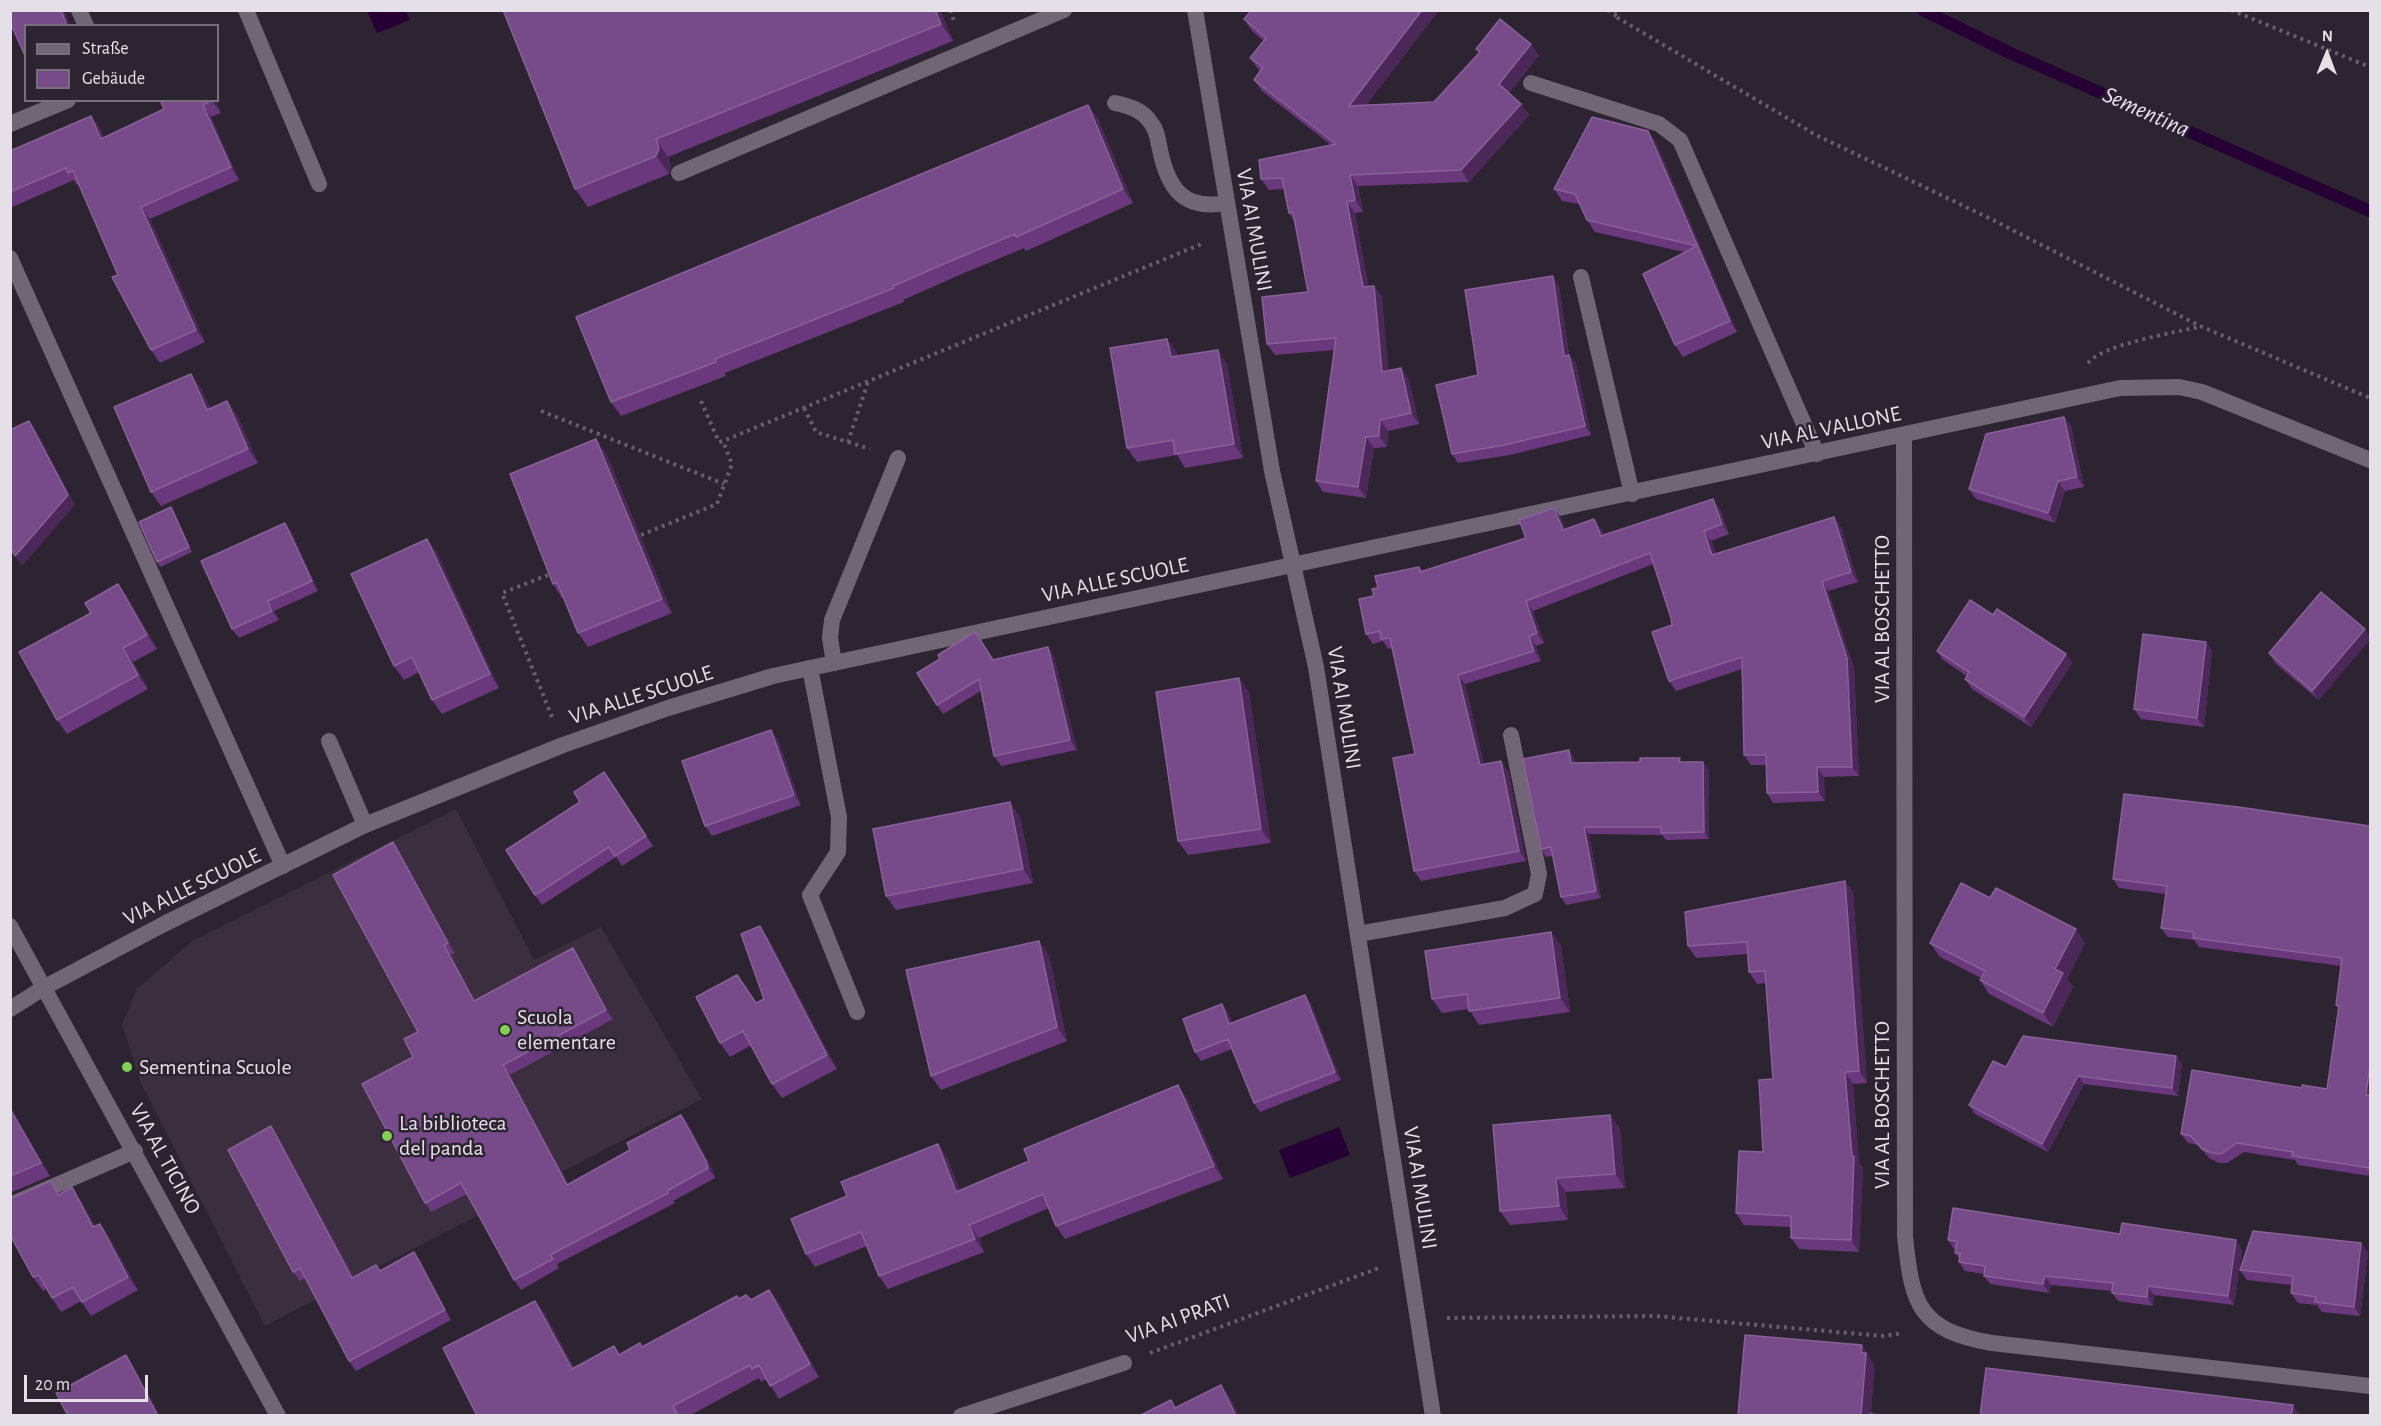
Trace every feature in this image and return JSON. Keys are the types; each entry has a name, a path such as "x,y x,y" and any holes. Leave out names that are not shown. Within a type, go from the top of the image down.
{"street":[{"path":"79,10 85,24"},
{"path":"246,10 319,184"},
{"path":"679,173 1064,10"},
{"name":"VIA AI MULINI","path":"1195,10 1272,471 1316,667 1433,1416"},
{"path":"1531,83 1659,123 1680,140 1817,454"},
{"path":"10,124 63,102"},
{"path":"1115,103 1140,112 1152,124 1165,172 1172,187 1188,200 1201,204 1227,203"},
{"path":"10,258 283,866"},
{"path":"1581,277 1632,494"},
{"name":"VIA AL VALLONE","path":"1292,566 2120,388 2179,387 2220,398 2370,460"},
{"name":"VIA AL BOSCHETTO","path":"1904,435 1905,1236 1914,1291 1930,1321"},
{"path":"834,663 830,638 832,620 898,458"},
{"name":"VIA ALLE SCUOLE","path":"10,1009 45,987 164,924 365,825 563,745 678,705 773,676 1292,566"},
{"path":"810,668 839,817 840,836 838,852 810,895 857,1012"},
{"path":"1358,934 1505,908 1535,894 1539,874 1511,735"},
{"path":"329,741 365,825"},
{"name":"VIA AL TICINO","path":"10,926 278,1416"},
{"path":"10,1205 135,1151"},
{"path":"1930,1321 1961,1338 1992,1343 2370,1386"},
{"name":"VIA AI PRATI","path":"961,1416 1124,1363"}],"path":[{"path":"1608,10 1816,135 1993,220 2200,326 2370,398"},
{"path":"1615,10 1618,18"},
{"path":"2231,10 2370,67"},
{"path":"701,401 719,442 723,441 1208,241 1233,234"},
{"path":"2070,399 2081,372 2091,359 2101,353 2200,326"},
{"path":"804,408 816,432 848,442 868,381"},
{"path":"541,411 724,484"},
{"path":"641,535 717,504 732,464 723,441"},
{"path":"548,575 502,593 563,745"},
{"name":"VIA AI PRATI","path":"1124,1363 1408,1257"},
{"path":"1419,1318 1655,1316 1883,1336 1899,1335 1930,1321"}],"shaded area":[{"path":"367,11 406,11 410,20 377,33"},
{"path":"456,809 534,960 601,927 702,1099 265,1326 141,1083 122,1024 137,989 192,941"},
{"path":"1339,1127 1350,1155 1290,1178 1279,1150"}],"building":[{"path":"10,10 61,10 66,24 24,24 24,54 10,22"},
{"path":"503,10 935,10 941,24 656,139 659,148 656,156 575,189"},
{"path":"1252,10 1422,10 1349,106 1434,102 1480,52 1476,49 1500,19 1531,44 1499,84 1521,104 1461,170 1350,175 1355,200 1347,202 1363,287 1374,286 1382,372 1401,368 1411,413 1380,420 1379,436 1366,437 1358,487 1316,481 1336,338 1267,344 1262,297 1308,292 1293,212 1289,213 1282,178 1261,179 1259,160 1336,144 1254,80 1263,67 1250,58 1266,38 1244,19"},
{"path":"161,102 208,102 203,105 231,167 141,207 196,330 151,350 112,277 118,275 73,171 68,173 66,168 10,192 10,151 91,116 101,139 164,109"},
{"path":"1088,105 1123,189 1016,237 1015,234 946,263 893,286 894,288 715,359 716,362 611,402 576,317"},
{"path":"1592,117 1648,131 1730,321 1675,345 1643,274 1697,246 1587,220 1575,194 1554,189"},
{"path":"1553,276 1564,356 1569,355 1585,426 1504,445 1452,454 1436,385 1478,375 1465,290"},
{"path":"1167,339 1171,357 1218,350 1234,444 1175,454 1173,440 1127,448 1110,348"},
{"path":"191,374 207,410 227,401 248,449 151,492 114,407"},
{"path":"2064,417 2077,477 2058,481 2048,513 1969,489 1986,434"},
{"path":"29,421 68,495 15,556 10,547 10,430"},
{"path":"596,439 662,599 578,633 557,582 553,584 510,474"},
{"path":"1713,499 1722,524 1704,531 1712,555 1834,517 1851,572 1822,581 1847,658 1852,767 1817,767 1818,792 1767,793 1766,755 1744,755 1742,657 1669,681 1652,632 1672,625 1671,618 1650,553 1526,601 1537,633 1529,636 1534,651 1458,675 1480,765 1501,761 1519,851 1414,871 1393,758 1415,754 1390,638 1381,639 1380,631 1366,634 1359,599 1374,596 1372,589 1378,588 1375,576 1419,567 1420,572 1526,538 1519,520 1554,508 1563,530 1594,519 1601,536"},
{"path":"171,507 189,547 157,562 139,522"},
{"path":"285,523 312,581 268,601 272,611 232,629 201,561"},
{"path":"427,539 490,674 432,700 412,657 394,666 351,574"},
{"path":"118,584 147,635 123,648 138,675 57,720 19,652 91,613 85,603"},
{"path":"2321,592 2365,629 2312,691 2269,653"},
{"path":"1970,600 1993,615 1997,609 2066,654 2024,717 1965,679 1969,672 1937,651"},
{"path":"975,632 993,660 1048,647 1070,740 994,756 979,679 937,705 917,673 940,659 938,655"},
{"path":"2143,634 2206,642 2197,718 2134,709"},
{"path":"1239,678 1261,829 1178,841 1156,692"},
{"path":"771,730 794,795 705,826 682,761"},
{"path":"1569,750 1571,763 1640,762 1640,758 1680,758 1679,762 1703,762 1704,832 1661,833 1661,827 1584,827 1596,891 1561,897 1551,847 1541,849 1523,759"},
{"path":"604,772 646,836 615,856 609,847 535,895 506,850 580,802 574,792"},
{"path":"2124,794 2238,807 2370,826 2370,1064 2366,1095 2370,1095 2370,1168 2292,1156 2293,1152 2237,1143 2221,1154 2212,1153 2202,1149 2191,1136 2181,1134 2192,1070 2302,1088 2302,1085 2327,1089 2339,1006 2336,1005 2342,958 2193,938 2194,932 2161,928 2167,886 2113,879"},
{"path":"1010,802 1023,869 886,896 873,829"},
{"path":"393,842 448,943 444,945 474,1001 573,948 606,1010 503,1065 567,1185 630,1150 627,1143 681,1115 708,1168 667,1191 668,1193 550,1255 553,1259 514,1280 461,1183 425,1203 362,1084 413,1057 404,1039 418,1032 333,875"},
{"path":"1845,881 1859,1071 1845,1072 1852,1156 1854,1156 1851,1240 1791,1238 1791,1216 1736,1213 1739,1151 1763,1152 1759,1080 1773,1079 1765,971 1749,972 1747,942 1688,946 1685,912"},
{"path":"1961,883 1990,898 1996,888 2076,929 2055,969 2063,973 2043,1013 1980,980 1985,971 1930,943"},
{"path":"760,926 827,1055 772,1084 743,1031 720,1043 696,997 737,975 756,1003 764,999 741,934"},
{"path":"1551,932 1560,998 1469,1011 1467,994 1432,999 1425,951"},
{"path":"1039,941 1057,1027 931,1076 906,970"},
{"path":"1305,995 1335,1072 1254,1103 1228,1039 1195,1052 1183,1019 1222,1004 1229,1024"},
{"path":"2023,1036 2176,1056 2172,1088 2078,1076 2042,1144 1969,1105 1993,1061 2006,1067"},
{"path":"1178,1085 1214,1166 1056,1226 1043,1194 969,1225 975,1239 879,1276 861,1232 806,1254 791,1219 847,1196 841,1182 938,1144 956,1192 1029,1161 1024,1149"},
{"path":"10,1109 41,1163 10,1176"},
{"path":"1610,1115 1615,1174 1556,1178 1559,1206 1500,1211 1493,1125"},
{"path":"271,1126 352,1278 376,1265 380,1271 414,1252 445,1310 349,1361 300,1268 293,1272 228,1150"},
{"path":"51,1181 58,1195 72,1187 93,1227 100,1224 128,1277 82,1302 73,1287 52,1298 39,1275 33,1277 10,1235 10,1199"},
{"path":"1953,1208 2120,1234 2122,1223 2236,1240 2228,1296 2148,1286 2147,1297 2112,1293 2113,1283 2045,1276 2043,1284 1984,1276 1985,1266 1959,1262 1960,1253 1955,1253 1957,1241 1948,1240"},
{"path":"2253,1231 2361,1243 2354,1307 2315,1302 2316,1297 2291,1293 2293,1276 2240,1270"},
{"path":"769,1290 810,1364 770,1386 759,1365 752,1369 750,1365 673,1406 678,1416 477,1416 443,1348 535,1301 572,1369 614,1346 619,1355 640,1343 642,1347 737,1296 739,1299 746,1295 751,1300"},
{"path":"1745,1335 1862,1345 1861,1353 1866,1353 1861,1416 1738,1415"},
{"path":"126,1355 158,1416 68,1416 56,1393"},
{"path":"1986,1368 2293,1405 2291,1416 1980,1416"},
{"path":"1221,1385 1236,1416 1139,1416 1171,1400 1175,1408"},
{"path":"1870,1414 1892,1416 1869,1416"}],"waterway":[{"name":"Sementina","path":"1923,10 2010,53 2370,211"}],"place":[{"name":"Scuola elementare","path":"505,1030"},
{"name":"Sementina Scuole","path":"127,1067"},
{"name":"La biblioteca del panda","path":"387,1136"}]}
